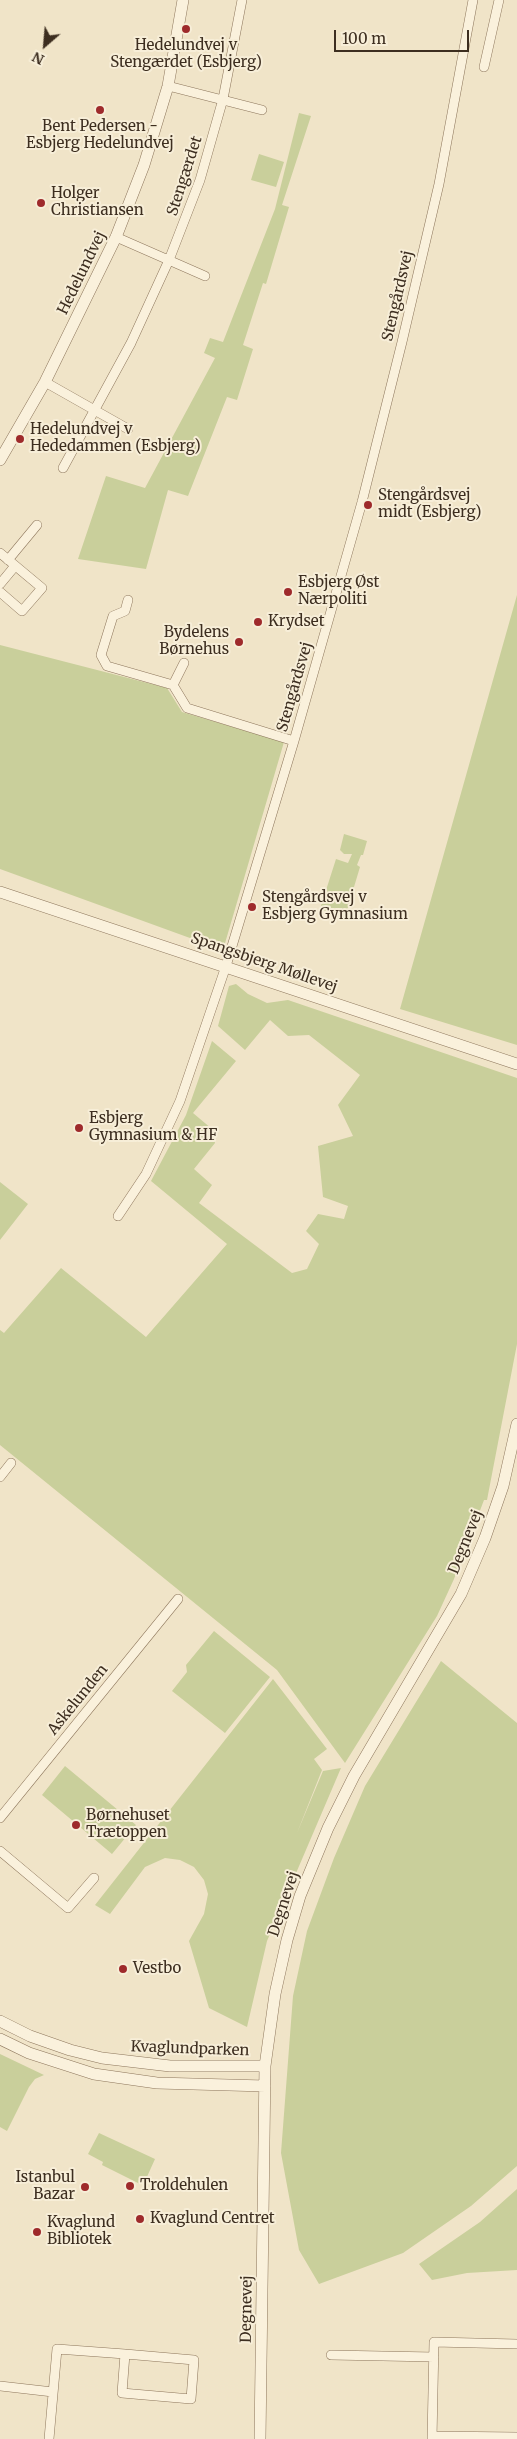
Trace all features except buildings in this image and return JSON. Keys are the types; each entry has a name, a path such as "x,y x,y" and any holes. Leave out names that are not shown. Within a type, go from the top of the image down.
{"street":[{"name":"Hedelundvej","path":"0,460 44,382 116,237 144,165 168,86 183,0"},
{"name":"Stengærdet","path":"62,468 131,343 169,260 200,180 223,99 242,0"},
{"name":"Stengårdsvej","path":"118,1216 146,1174 184,1092 226,966 294,741 362,502 402,342 439,184 473,0"},
{"path":"484,67 499,0"},
{"path":"168,86 262,110"},
{"path":"116,237 205,276"},
{"path":"44,382 128,429"},
{"path":"0,584 37,525"},
{"path":"0,553 42,588 22,611 0,592"},
{"path":"128,600 125,611 113,616 101,655 107,666 173,685 187,708 294,741"},
{"path":"173,685 184,663"},
{"name":"Spangsbjerg Møllevej","path":"0,892 517,1064"},
{"name":"Degnevej","path":"260,2439 265,2066 275,1994 287,1940 300,1896 328,1828 354,1776 460,1594 485,1538 503,1486 517,1424"},
{"path":"0,1478 11,1463"},
{"name":"Askelunden","path":"0,1818 178,1599"},
{"path":"0,1850 68,1908 94,1878"},
{"name":"Kvaglundparken","path":"0,2021 30,2036 70,2050 102,2058 170,2066 265,2066"},
{"path":"0,2039 29,2053 94,2074 157,2083 265,2086"},
{"path":"517,2344 434,2342 432,2437 517,2437"},
{"path":"49,2439 57,2349 125,2354 194,2360 191,2399 122,2393 125,2354"},
{"path":"331,2355 434,2357"},
{"path":"0,2386 53,2392"}],"green space":[{"path":"299,113 311,116 282,205 289,207 266,284 263,283 243,345 253,349 237,400 227,397 188,496 168,490 146,569 78,559 106,476 145,488 215,358 204,353 210,338 223,342 275,209"},
{"path":"259,154 284,162 276,187 251,180"},
{"path":"517,595 517,1045 400,1009"},
{"path":"0,645 167,688 182,712 284,742 223,950 0,869"},
{"path":"344,834 367,841 363,855 361,855 357,865 360,867 345,917 320,909 336,859 348,863 352,854 344,854 340,850"},
{"path":"236,984 248,994 267,1003 288,1000 517,1078 517,1344 487,1500 484,1500 454,1579 437,1616 345,1763 277,1670 0,1445 0,1330 4,1333 61,1268 146,1337 227,1244 151,1181 186,1115 212,1041 236,1061 193,1113 212,1129 215,1143 194,1169 212,1185 199,1203 292,1273 307,1269 319,1244 306,1231 318,1214 344,1219 348,1206 323,1197 318,1146 353,1136 338,1105 360,1075 309,1035 288,1036 270,1020 245,1050 218,1026 229,986"},
{"path":"0,1182 28,1204 0,1240"},
{"path":"214,1631 270,1677 225,1733 172,1691 187,1672 186,1665"},
{"path":"441,1661 517,1723 517,2166 471,2206 403,2253 319,2284 299,2250 281,2153 293,1996 307,1931 334,1858 365,1786"},
{"path":"273,1679 327,1749 314,1759 322,1770 297,1833 323,1771 341,1768 267,1941 247,2027 209,2008 189,1941 204,1914 208,1894 204,1880 194,1867 180,1860 165,1858 145,1867 110,1914 95,1905"},
{"path":"65,1766 136,1825 112,1854 42,1795"},
{"path":"0,2054 44,2075 35,2079 29,2087 7,2131 0,2127"},
{"path":"99,2133 155,2159 146,2179 143,2178 140,2184 102,2165 103,2162 88,2154"},
{"path":"517,2189 517,2270 467,2273 432,2280 419,2264 480,2222"}],"place":[{"name":"Hedelundvej v Stengærdet (Esbjerg)","path":"186,29"},
{"name":"Bent Pedersen - Esbjerg Hedelundvej","path":"100,110"},
{"name":"Holger Christiansen","path":"41,203"},
{"name":"Hedelundvej v Hededammen (Esbjerg)","path":"20,439"},
{"name":"Stengårdsvej midt (Esbjerg)","path":"368,505"},
{"name":"Esbjerg Øst Nærpoliti","path":"288,592"},
{"name":"Krydset","path":"258,622"},
{"name":"Bydelens Børnehus","path":"239,642"},
{"name":"Stengårdsvej v Esbjerg Gymnasium","path":"252,907"},
{"name":"Esbjerg Gymnasium & HF","path":"79,1128"},
{"name":"Børnehuset Trætoppen","path":"76,1825"},
{"name":"Vestbo","path":"123,1969"},
{"name":"Troldehulen","path":"130,2186"},
{"name":"Istanbul Bazar","path":"85,2187"},
{"name":"Kvaglund Centret","path":"140,2219"},
{"name":"Kvaglund Bibliotek","path":"37,2232"}]}
